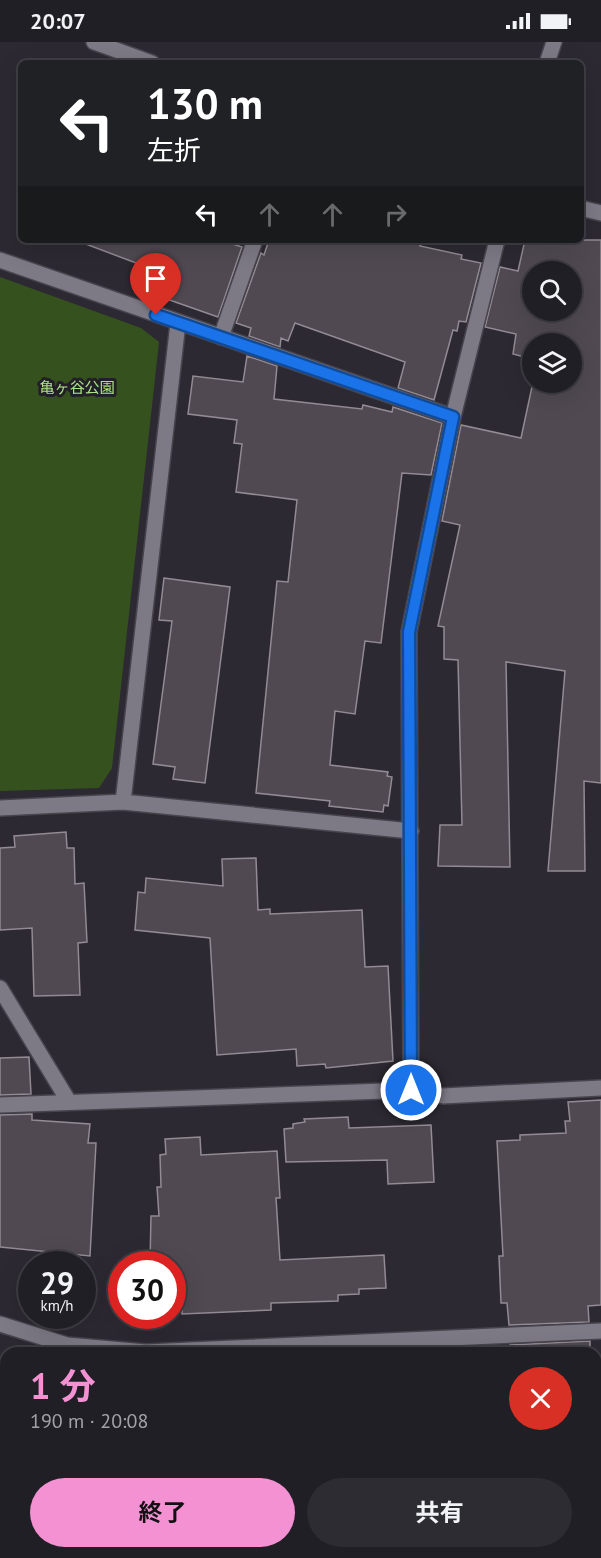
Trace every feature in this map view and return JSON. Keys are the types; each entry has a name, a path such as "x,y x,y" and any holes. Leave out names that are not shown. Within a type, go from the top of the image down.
{"street":[{"path":"94,42 145,60"},
{"path":"548,60 554,42"},
{"path":"584,209 601,213"},
{"path":"221,337 254,243"},
{"path":"411,1090 409,632 453,417 496,243"},
{"path":"0,260 453,417"},
{"path":"123,802 178,323"},
{"path":"0,808 123,802 411,831"},
{"path":"0,988 69,1102"},
{"path":"0,1106 411,1090 443,1096 601,1088"},
{"path":"0,1324 67,1344 97,1347"},
{"path":"254,1347 601,1331"}],"green space":[{"name":"亀ヶ谷公園","path":"0,277 141,328 159,342 112,768 99,788 0,791"}],"building":[{"path":"584,240 601,240 601,783 584,781 585,871 548,871 565,671 506,662 510,867 438,866 440,825 462,825 458,660 444,659 444,627 438,626 460,525 442,521 461,425 521,438 531,393 582,393 582,333 522,333 522,356 513,354 516,334 485,327 500,267 518,271 524,243 584,243"},
{"path":"83,243 229,243 242,247 218,317 161,297 168,275"},
{"path":"268,243 421,243 420,246 462,255 461,259 481,263 466,322 459,321 457,331 453,330 434,400 398,388 405,362 295,323 288,341 281,338 280,347 249,336 251,328 236,323 261,253 264,255"},
{"path":"247,356 277,366 274,399 362,409 363,405 392,412 393,407 442,423 431,475 402,473 381,643 365,641 355,714 335,711 330,765 388,772 387,776 392,777 388,806 384,805 383,812 329,806 330,801 256,793 277,581 288,582 297,500 236,492 242,444 234,443 237,420 188,414 193,376 243,382"},
{"path":"164,578 230,587 205,783 173,779 175,767 153,764 172,621 159,620"},
{"path":"66,832 67,848 74,848 75,884 84,883 87,942 78,943 80,995 34,996 32,928 0,930 0,848 15,847 14,836"},
{"path":"256,858 258,910 270,909 270,914 362,910 365,967 388,966 393,1061 326,1068 325,1064 297,1066 296,1049 217,1055 210,938 135,930 138,892 145,893 146,878 223,886 222,859"},
{"path":"29,1057 31,1094 0,1095 0,1058"},
{"path":"601,1100 601,1305 588,1306 589,1322 509,1325 507,1303 501,1303 499,1256 503,1256 497,1141 520,1140 520,1135 566,1133 565,1121 570,1121 568,1102"},
{"path":"32,1114 32,1120 90,1124 88,1143 96,1143 90,1251 40,1251 0,1247 0,1115"},
{"path":"348,1117 349,1128 431,1125 434,1182 388,1184 387,1160 286,1162 284,1129 293,1128 293,1124 305,1122 304,1119"},
{"path":"200,1137 201,1155 277,1151 280,1198 276,1198 280,1260 384,1255 386,1288 359,1289 359,1294 338,1295 338,1301 271,1303 271,1310 186,1314 186,1251 150,1251 151,1216 159,1216 157,1187 161,1187 160,1155 166,1154 165,1139"},
{"path":"590,1341 590,1347 510,1347 510,1345"}],"route":[{"path":"156,315 453,417 409,632 411,1090"}]}
